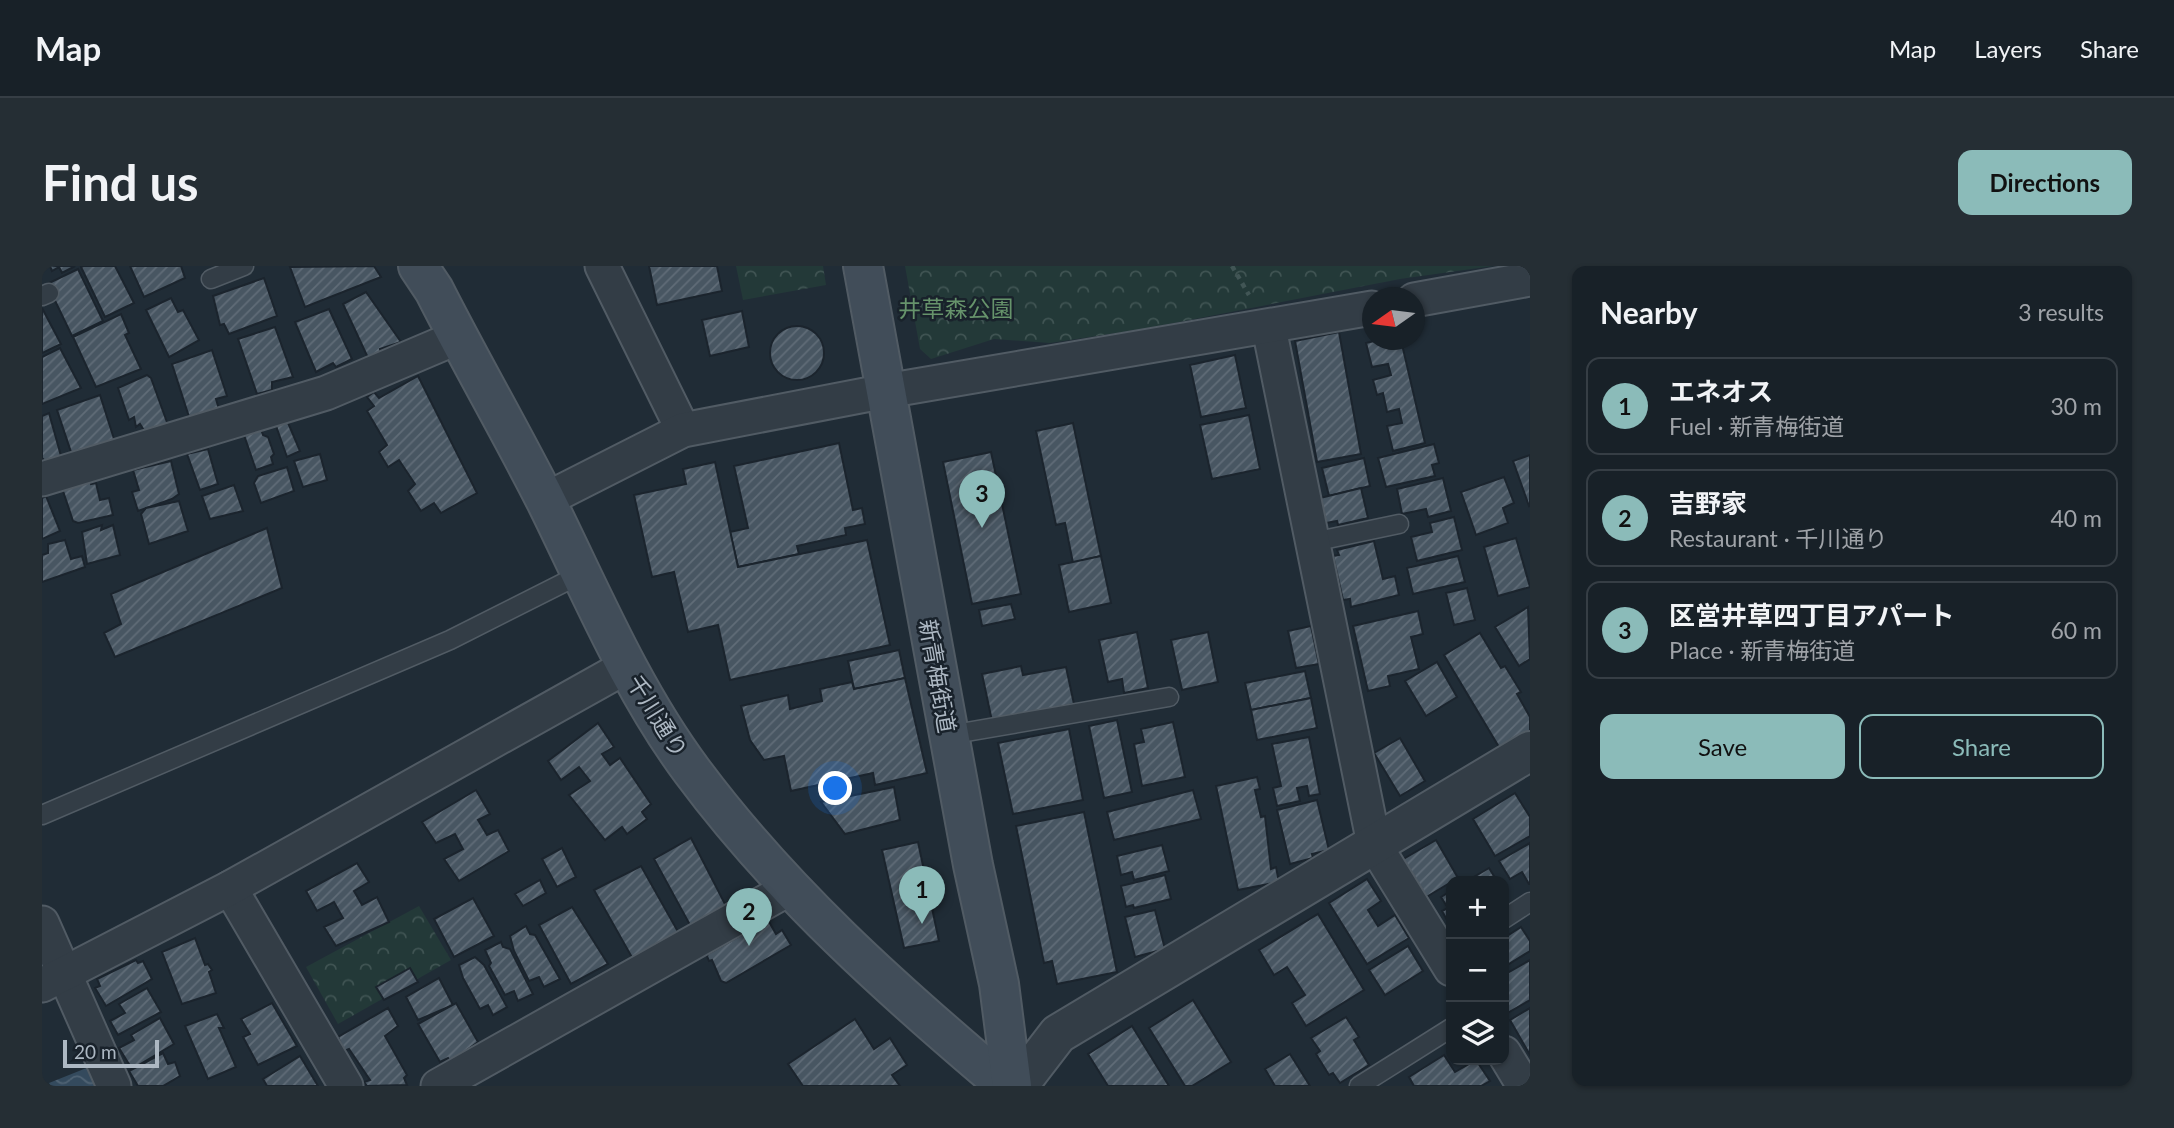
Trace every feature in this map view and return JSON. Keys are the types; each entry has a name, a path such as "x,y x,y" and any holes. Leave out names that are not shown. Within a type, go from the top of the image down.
{"main road":[{"name":"千川通り","path":"418,266 545,500 627,666 690,769 737,829 790,888 883,982 1006,1086"},
{"name":"新青梅街道","path":"863,266 949,735 999,984 1012,1086"}],"street":[{"path":"602,266 683,430"},
{"path":"1425,298 1530,279"},
{"path":"545,500 683,430 886,391 1362,310"},
{"path":"1269,328 1374,844 1446,954"},
{"path":"42,479 326,393 458,337"},
{"path":"53,980 230,888 627,666"},
{"path":"1018,1086 1059,1034 1530,751"},
{"path":"230,888 346,1086"},
{"path":"438,1086 790,888"},
{"path":"42,923 53,980 114,1086"},
{"path":"1509,1062 1524,1086"}],"lane":[{"path":"211,279 244,266"},
{"path":"1313,542 1399,524"},
{"path":"42,815 450,640 581,574"},
{"path":"949,735 1169,697"},
{"path":"1509,916 1530,902"},
{"path":"1359,1086 1446,1031"}],"green space":[{"path":"736,266 823,266 826,285 743,300"},
{"name":"井草森公園","path":"905,266 1493,266 1400,279 1143,329 1050,343 994,339 931,359 920,349"},
{"path":"419,906 451,960 338,1024 306,967"}],"water":[{"path":"89,1067 97,1086 51,1086 49,1083"}],"building":[{"path":"50,266 75,266 62,273 59,267 52,271"},
{"path":"115,266 134,303 105,317 81,267"},
{"path":"130,266 181,266 185,278 144,297"},
{"path":"374,266 381,277 305,307 290,267"},
{"path":"649,266 717,266 722,291 657,305"},
{"path":"78,269 103,321 72,336 47,284"},
{"path":"264,278 277,316 229,334 224,324 220,325 213,296"},
{"path":"366,292 401,342 380,349 381,355 369,360 343,304"},
{"path":"171,298 178,312 183,310 199,340 169,357 146,310"},
{"path":"42,308 61,344 42,353"},
{"path":"329,309 352,359 336,367 333,363 316,372 295,322"},
{"path":"742,311 749,347 710,356 702,320"},
{"path":"121,314 129,333 125,335 141,369 96,387 73,337"},
{"path":"797,326 816,334 824,353 816,372 797,380 778,372 770,353 778,334"},
{"path":"275,327 293,377 272,382 272,390 257,394 238,339"},
{"path":"1339,332 1361,454 1317,462 1295,341"},
{"path":"60,348 81,388 42,404 42,357"},
{"path":"212,350 227,396 216,399 220,413 191,423 172,364"},
{"path":"1368,350 1403,350 1425,443 1393,451 1387,426 1402,423 1399,409 1387,412 1383,393 1377,395 1373,380 1391,375 1388,364 1372,367"},
{"path":"1235,355 1246,408 1201,417 1190,365"},
{"path":"147,375 151,378 168,425 145,432 140,424 136,427 134,417 129,420 118,388"},
{"path":"418,376 477,493 441,513 434,503 421,511 408,491 415,484 399,460 388,467 379,452 387,445 367,411 374,406 367,397 374,392 379,398"},
{"path":"100,395 115,442 72,455 57,410"},
{"path":"49,413 61,456 46,462 42,458 42,416"},
{"path":"1249,415 1260,469 1212,479 1200,425"},
{"path":"286,418 300,451 287,457 275,423"},
{"path":"1073,423 1101,556 1073,563 1065,523 1056,525 1036,431"},
{"path":"261,429 263,435 268,437 274,454 271,457 273,464 256,470 244,435"},
{"path":"839,443 853,510 862,508 865,524 845,528 846,535 797,546 799,554 738,567 730,532 748,528 734,466"},
{"path":"1434,444 1439,463 1432,465 1435,476 1386,487 1378,458"},
{"path":"208,449 218,484 200,490 187,454"},
{"path":"991,452 1021,594 972,604 943,462"},
{"path":"320,454 327,480 303,487 294,461"},
{"path":"1530,455 1530,505 1529,506 1513,461"},
{"path":"1364,458 1370,486 1329,496 1322,468"},
{"path":"171,461 179,494 138,511 132,492 139,490 133,470"},
{"path":"715,462 738,567 867,540 890,645 730,680 718,625 688,632 674,572 652,577 634,495 686,484 683,469"},
{"path":"287,467 294,491 261,503 254,483 258,476"},
{"path":"1504,477 1514,503 1503,508 1508,523 1476,535 1461,492"},
{"path":"1443,478 1451,511 1428,517 1426,509 1402,514 1397,489"},
{"path":"89,479 91,484 96,483 100,500 109,498 113,515 78,523 73,521 62,488"},
{"path":"234,485 243,511 210,519 202,496"},
{"path":"1361,488 1368,518 1338,525 1337,521 1326,523 1320,498"},
{"path":"46,496 60,531 42,539 42,498"},
{"path":"179,501 188,531 149,544 141,514 146,508"},
{"path":"1454,517 1462,550 1417,561 1411,537 1432,532 1430,523"},
{"path":"102,525 101,530 113,525 120,555 87,564 82,532"},
{"path":"267,528 282,588 115,657 104,633 121,624 111,594"},
{"path":"1516,538 1530,587 1498,596 1484,547"},
{"path":"65,540 71,559 82,556 85,567 42,582 42,555 48,553 48,544"},
{"path":"1374,541 1383,579 1395,576 1399,595 1351,607 1350,599 1343,600 1333,556 1339,555 1337,550"},
{"path":"1101,556 1111,603 1069,612 1059,565"},
{"path":"1458,556 1465,582 1413,594 1407,568"},
{"path":"1467,588 1475,620 1454,625 1446,593"},
{"path":"1011,604 1015,619 982,626 979,610"},
{"path":"1528,607 1530,659 1519,666 1495,627"},
{"path":"1418,611 1423,634 1411,637 1419,669 1388,676 1390,686 1368,691 1353,626"},
{"path":"1311,626 1319,664 1296,668 1288,631"},
{"path":"1137,632 1148,688 1124,693 1122,679 1108,682 1099,640"},
{"path":"1208,632 1218,682 1182,690 1171,640"},
{"path":"1480,633 1501,668 1505,666 1521,692 1517,694 1530,717 1530,735 1502,752 1444,655"},
{"path":"899,650 905,678 854,689 848,661"},
{"path":"1437,662 1457,697 1426,716 1405,681"},
{"path":"1021,666 1023,675 1066,667 1074,704 992,721 982,674"},
{"path":"1305,671 1311,698 1251,710 1245,683"},
{"path":"905,678 927,773 875,785 873,773 791,791 784,756 764,760 750,740 741,706 788,695 790,709 822,701 820,689 852,682 854,689"},
{"path":"1311,698 1317,728 1257,740 1251,710"},
{"path":"1117,720 1132,792 1104,798 1089,726"},
{"path":"1173,722 1185,777 1142,786 1134,744 1144,742 1141,729"},
{"path":"598,723 614,747 602,754 610,765 620,758 651,804 642,812 647,819 627,834 622,827 605,840 569,795 590,781 579,767 561,780 548,761"},
{"path":"1069,729 1083,800 1013,814 998,743"},
{"path":"1309,737 1320,794 1309,796 1307,786 1297,788 1300,801 1277,806 1273,788 1281,786 1272,744"},
{"path":"1400,738 1425,781 1400,796 1374,753"},
{"path":"1257,777 1260,789 1255,790 1261,817 1265,816 1271,869 1276,867 1279,882 1238,890 1216,786"},
{"path":"894,787 900,820 845,834 821,802"},
{"path":"476,790 490,814 478,820 487,835 498,830 509,851 459,881 444,859 463,849 455,834 436,843 422,822"},
{"path":"1193,790 1201,819 1114,840 1107,812"},
{"path":"1515,793 1530,817 1530,836 1495,856 1473,819"},
{"path":"1317,800 1329,850 1312,854 1313,858 1290,864 1277,810"},
{"path":"1084,812 1117,972 1057,984 1052,961 1044,963 1016,826"},
{"path":"691,838 726,906 690,925 654,859"},
{"path":"1436,840 1457,876 1446,876 1446,885 1423,899 1400,861"},
{"path":"918,842 939,941 904,948 882,850"},
{"path":"1530,843 1530,884 1522,872 1510,879 1499,861"},
{"path":"1162,845 1169,871 1134,880 1132,872 1121,875 1117,856"},
{"path":"562,848 576,877 557,887 542,859"},
{"path":"357,863 369,882 354,891 362,905 377,897 389,922 336,946 324,927 343,918 334,902 317,911 306,891"},
{"path":"641,866 681,937 634,961 594,890"},
{"path":"1489,868 1494,876 1475,876"},
{"path":"1165,875 1171,899 1134,908 1133,905 1126,907 1121,886"},
{"path":"1367,879 1381,901 1368,910 1378,926 1395,915 1409,938 1367,964 1329,903"},
{"path":"540,880 546,893 523,906 515,894"},
{"path":"473,898 494,936 454,957 434,919"},
{"path":"572,907 608,964 571,984 539,925"},
{"path":"1155,910 1165,949 1135,957 1125,917"},
{"path":"1318,914 1364,990 1306,1026 1292,1003 1305,995 1287,967 1274,975 1259,950"},
{"path":"768,920 776,934 782,930 791,945 726,983 721,981 712,960 709,961 708,954"},
{"path":"526,926 530,934 535,935 560,979 544,987 539,977 529,981 514,951 510,936"},
{"path":"1521,927 1530,941 1530,951 1509,964 1509,939 1509,935"},
{"path":"195,938 205,965 208,964 212,970 209,972 216,993 182,1004 162,952"},
{"path":"501,942 503,947 510,949 533,994 518,1001 514,991 505,995 489,966 491,963 485,950"},
{"path":"1408,946 1423,971 1385,995 1369,970"},
{"path":"475,957 484,965 507,1007 493,1015 488,1005 480,1009 463,978 459,965"},
{"path":"136,960 138,963 143,961 152,979 106,1006 95,988 100,986 97,979"},
{"path":"1530,960 1530,1000 1509,1012 1509,1002 1509,972"},
{"path":"410,968 418,982 384,1000 376,987"},
{"path":"439,978 453,1005 418,1020 406,997"},
{"path":"147,988 161,1012 118,1035 110,1021 125,1013 119,1004"},
{"path":"1193,1000 1231,1062 1192,1086 1185,1086 1149,1028"},
{"path":"272,1003 297,1046 258,1065 243,1037 250,1034 241,1019"},
{"path":"456,1003 478,1042 467,1050 469,1055 451,1064 448,1058 440,1062 418,1024"},
{"path":"388,1008 398,1026 385,1036 407,1075 404,1078 407,1085 367,1086 364,1082 370,1080 349,1049 344,1051 338,1037"},
{"path":"1530,1008 1530,1055 1510,1020"},
{"path":"217,1014 224,1028 219,1028 236,1067 208,1079 185,1026"},
{"path":"1346,1017 1359,1037 1354,1040 1369,1065 1340,1083 1333,1073 1329,1075 1316,1054 1320,1051 1311,1038"},
{"path":"160,1018 174,1044 132,1069 119,1048 134,1040 131,1035"},
{"path":"855,1019 874,1049 890,1038 907,1065 892,1075 900,1086 803,1086 788,1064"},
{"path":"1132,1026 1169,1086 1108,1086 1088,1054"},
{"path":"163,1053 168,1064 175,1062 180,1076 163,1086 138,1086 129,1071"},
{"path":"1290,1054 1310,1086 1275,1086 1265,1069"},
{"path":"1444,1055 1446,1065 1450,1065 1455,1072 1467,1065 1479,1065 1490,1081 1481,1086 1414,1086 1409,1077"},
{"path":"300,1056 318,1086 267,1086 263,1079"}],"place":[{"name":"区営井草四丁目アパート","path":"982,528"},
{"name":"エネオス","path":"922,924"},
{"name":"吉野家","path":"749,946"}]}
